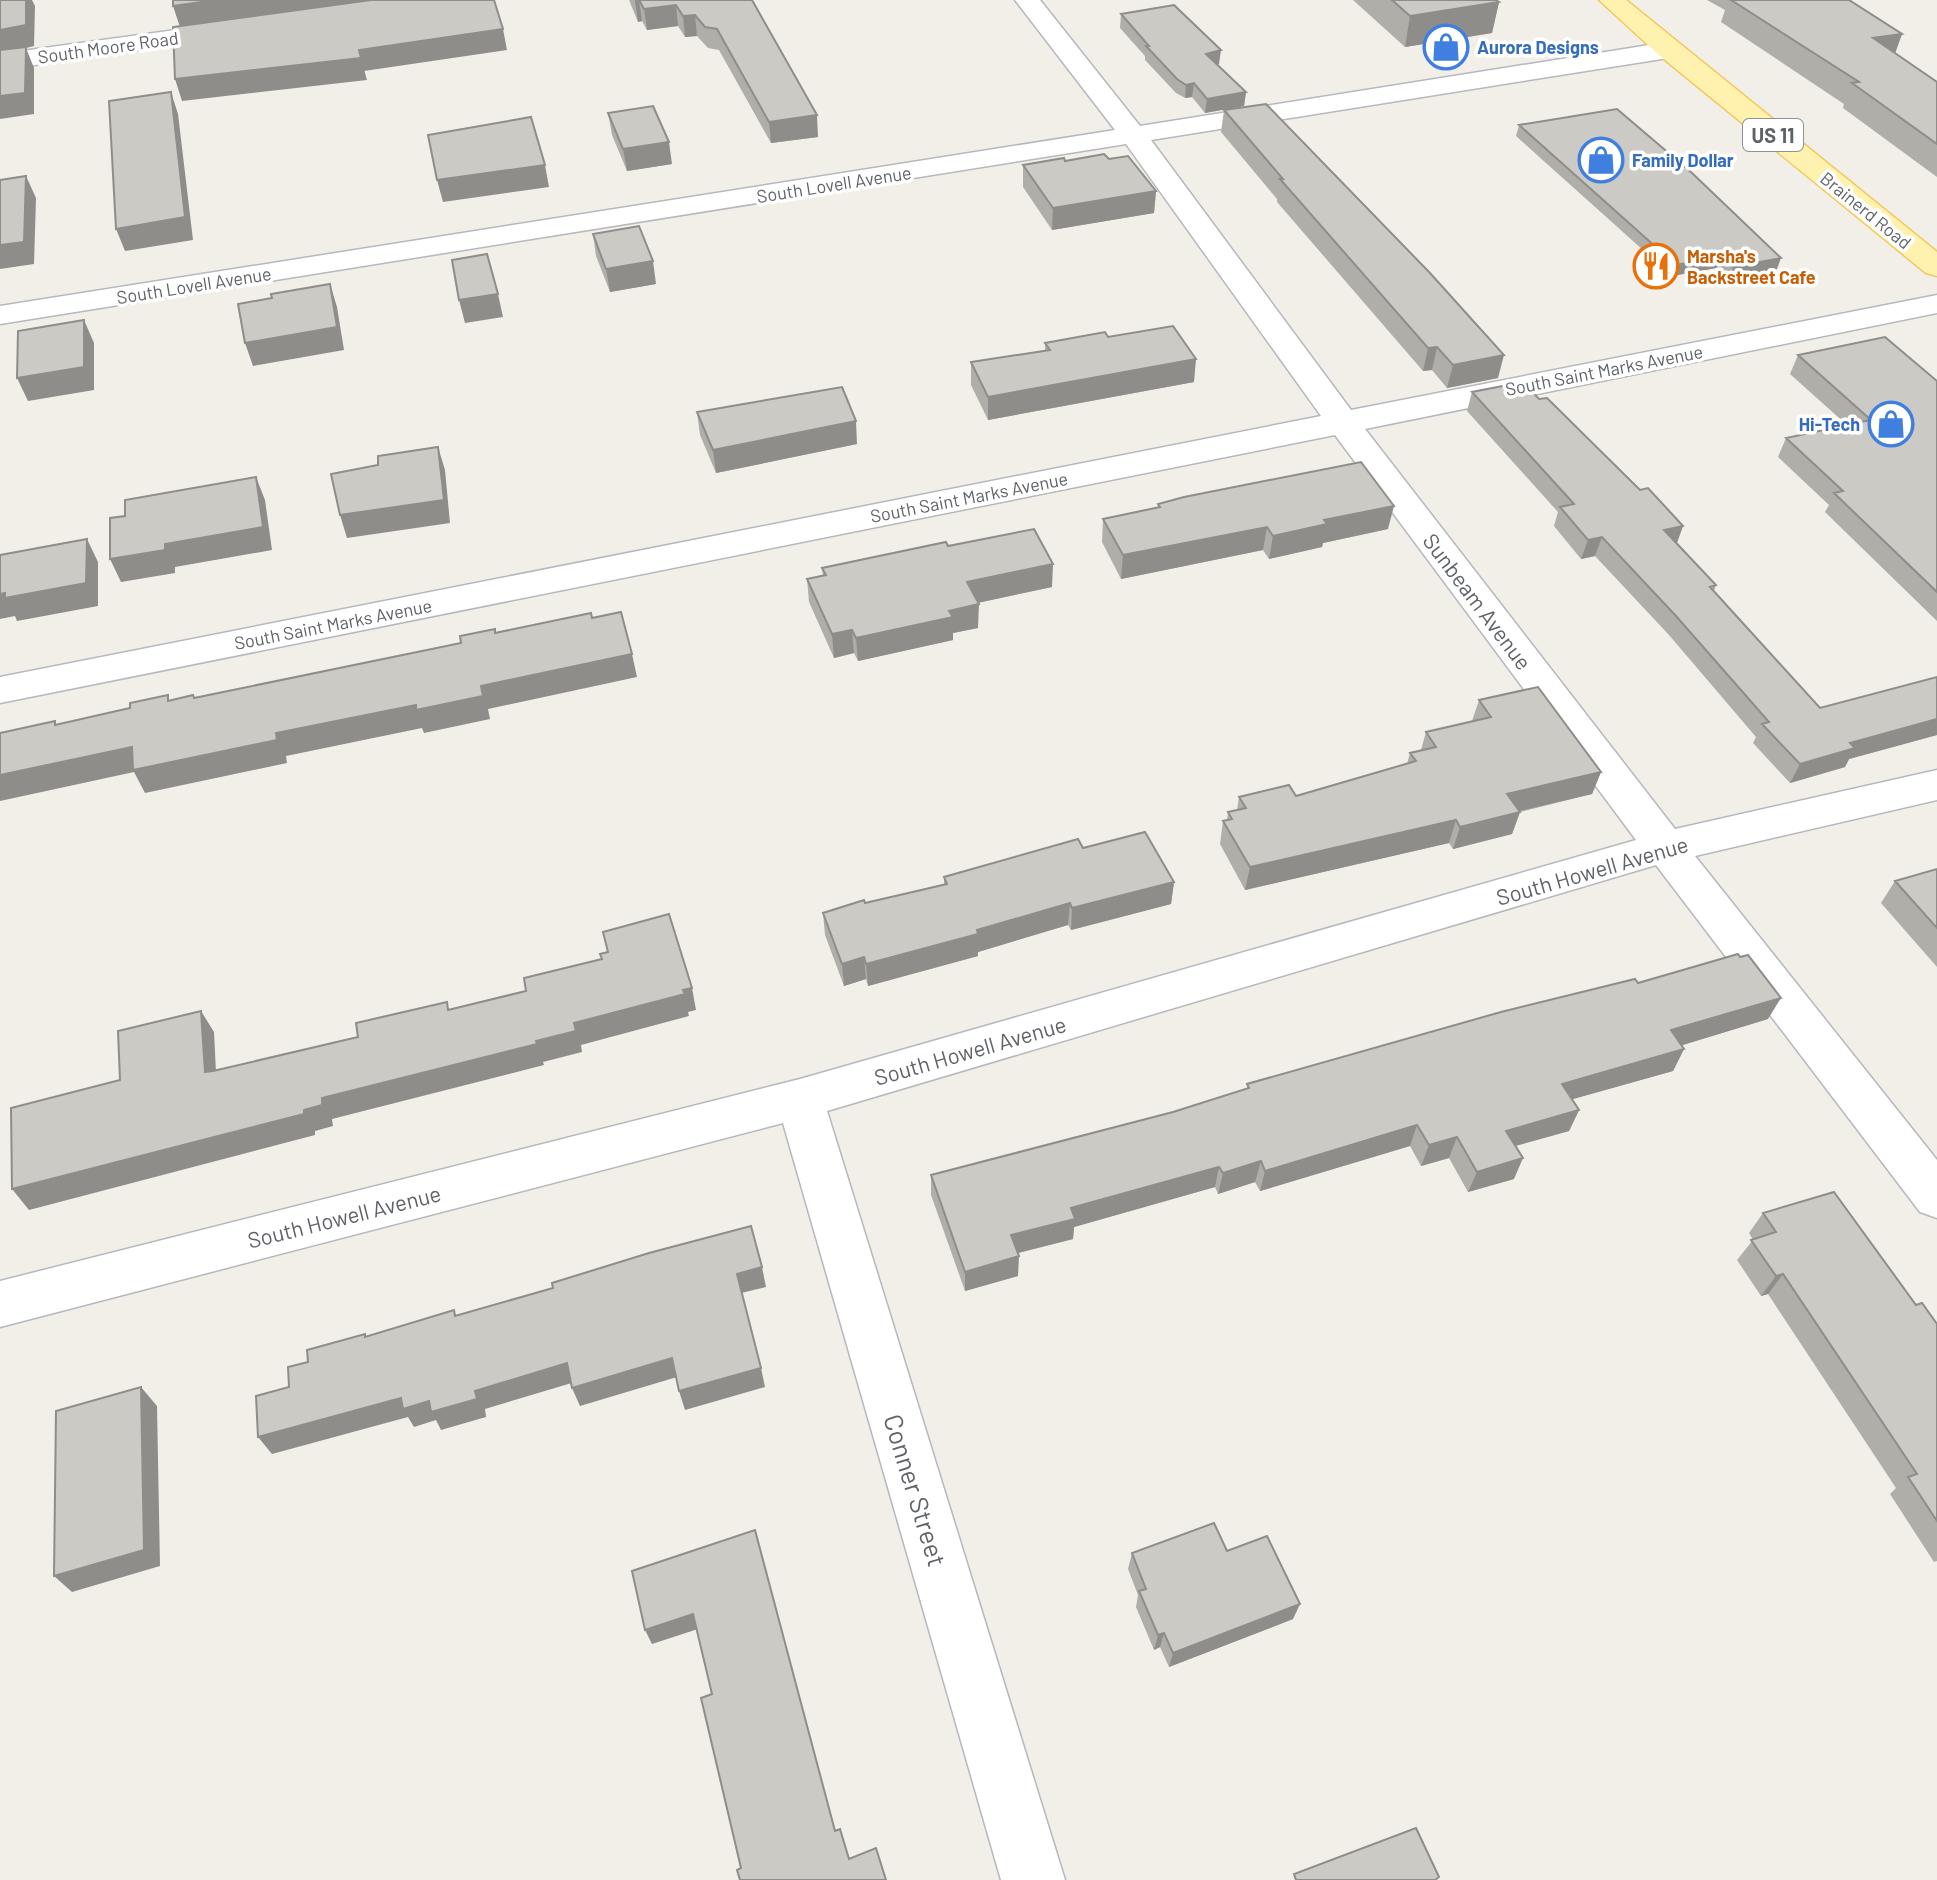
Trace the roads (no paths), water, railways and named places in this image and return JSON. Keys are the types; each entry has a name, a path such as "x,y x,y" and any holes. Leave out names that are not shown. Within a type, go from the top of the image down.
{"main road":[{"name":"Brainerd Road","path":"1611,0 1668,50 1937,267"}],"street":[{"name":"Sunbeam Avenue","path":"1027,0 1135,137 1343,423 1665,847 1937,1197"},
{"name":"South Moore Road","path":"0,62 251,28"},
{"name":"South Lovell Avenue","path":"0,315 1668,50"},
{"name":"South Saint Marks Avenue","path":"0,690 1937,304"},
{"name":"South Howell Avenue","path":"0,1304 800,1099 1665,847 1937,785"},
{"name":"Conner Street","path":"800,1099 1033,1880"}],"place":[{"name":"Aurora Designs","path":"1446,47"},
{"name":"Family Dollar","path":"1601,160"},
{"name":"Marsha's Backstreet Cafe","path":"1656,266"},
{"name":"Hi-Tech","path":"1891,424"}]}
